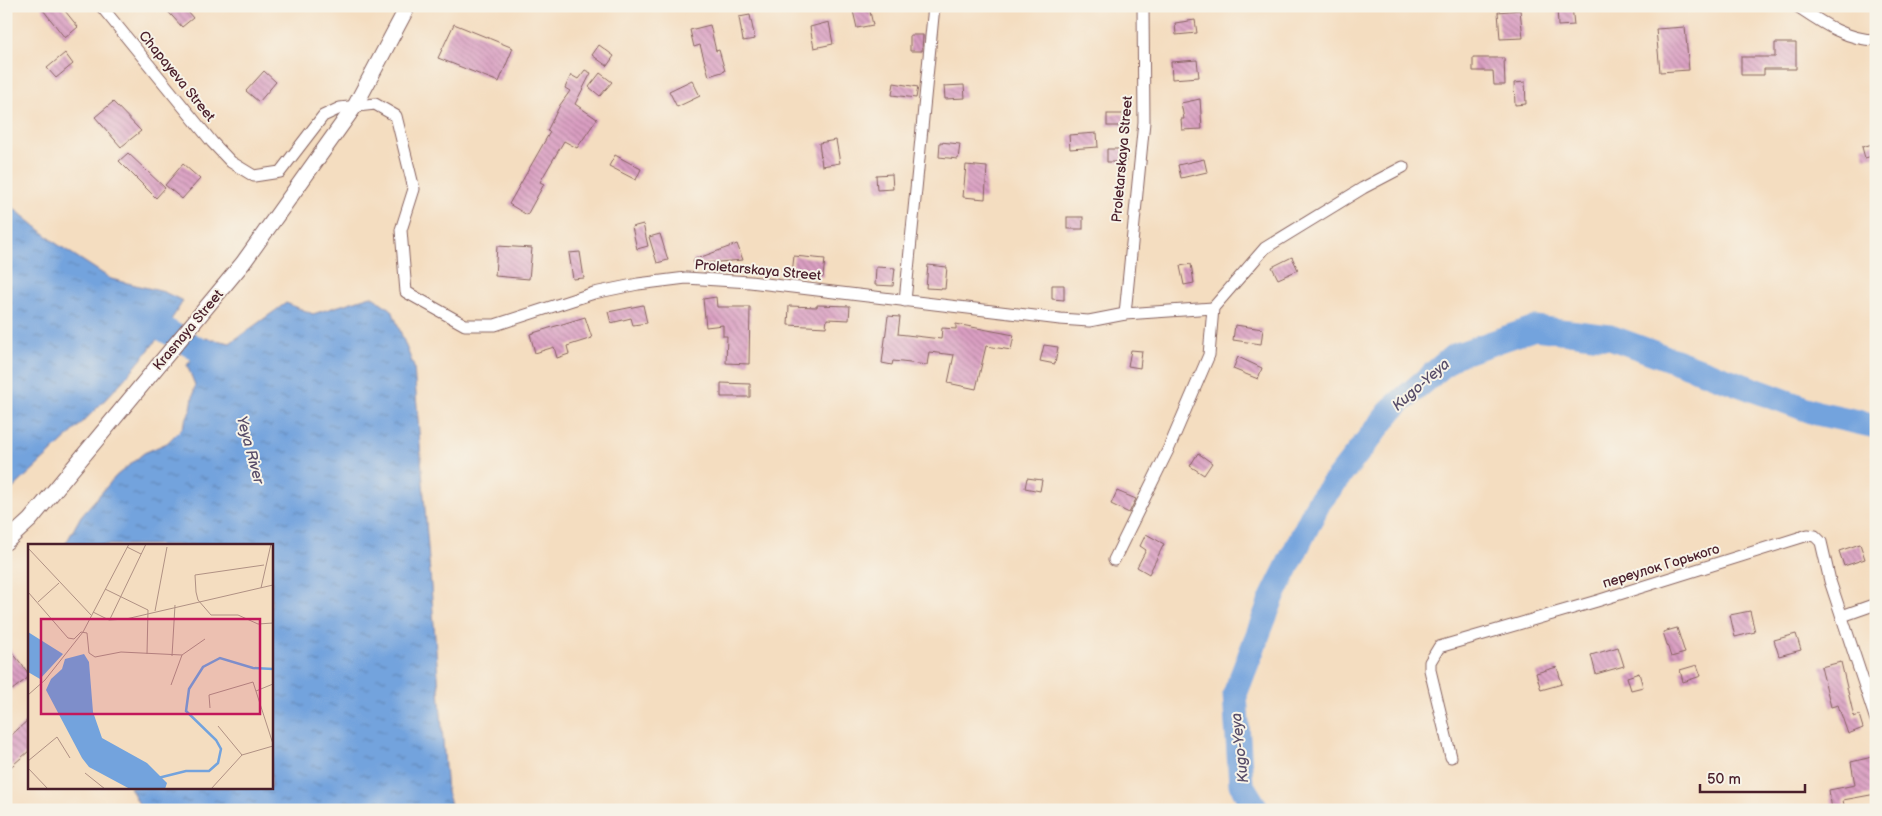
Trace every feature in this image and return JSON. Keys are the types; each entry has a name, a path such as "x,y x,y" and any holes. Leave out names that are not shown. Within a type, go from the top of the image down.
{"street":[{"name":"Chapayeva Street","path":"101,6 212,142 231,162 254,176 280,172 322,116 340,108 375,104 396,116 414,189 401,230 406,292 465,326"},
{"name":"Krasnaya Street","path":"6,542 30,520 243,263 355,106 408,6"},
{"path":"904,301 934,6"},
{"name":"Proletarskaya Street","path":"1125,314 1144,122 1143,6"},
{"path":"1797,6 1834,29 1861,40 1876,40"},
{"path":"1114,560 1170,448 1209,355 1213,308 1265,248 1362,188 1402,167"},
{"name":"Proletarskaya Street","path":"465,326 495,325 594,293 638,284 686,278 750,282 1089,321 1125,314 1213,308"},
{"name":"переулок Горького","path":"1451,757 1430,662 1439,647 1598,601 1808,536 1815,536 1821,542 1842,616 1876,720"},
{"path":"1842,616 1876,604"}],"water":[{"path":"6,202 57,244 111,279 164,292 183,301 145,355 124,380 78,427 6,495"},
{"path":"371,296 392,310 414,367 447,792 453,810 142,810 131,788 272,788 272,544 66,544 81,516 116,476 144,453 167,443 182,428 191,409 195,385 187,365 206,338 230,343 286,303 313,314"}],"building":[{"path":"40,6 61,6 78,27 65,38"},
{"path":"163,6 183,6 193,18 182,27"},
{"path":"1557,6 1572,6 1574,25 1558,26"},
{"path":"869,7 873,25 857,28 853,11"},
{"path":"1520,10 1523,38 1500,39 1498,12"},
{"path":"750,15 755,39 743,41 739,17"},
{"path":"1195,20 1197,33 1176,35 1175,23"},
{"path":"829,22 833,44 814,48 810,27"},
{"path":"454,24 513,48 499,82 438,58"},
{"path":"710,25 716,51 719,50 725,71 709,76 700,45 694,47 690,30"},
{"path":"1685,27 1689,70 1660,72 1656,29"},
{"path":"910,35 923,35 922,51 910,51"},
{"path":"1775,43 1796,43 1796,69 1764,69 1764,75 1741,75 1741,57 1775,57"},
{"path":"599,45 614,56 607,66 592,55"},
{"path":"65,53 73,64 56,78 47,68"},
{"path":"1473,58 1504,58 1505,85 1494,85 1493,71 1473,71"},
{"path":"1197,60 1199,77 1172,79 1171,62"},
{"path":"585,70 591,73 575,104 597,119 577,148 564,141 540,182 544,184 527,215 509,204 550,132 547,131 560,105 570,91 565,88 571,75 578,79"},
{"path":"264,71 276,82 259,102 246,91"},
{"path":"600,73 612,82 600,96 589,87"},
{"path":"692,80 700,96 677,107 669,91"},
{"path":"1525,82 1526,104 1515,105 1514,83"},
{"path":"894,83 918,87 916,98 892,95"},
{"path":"964,85 965,98 945,99 944,86"},
{"path":"1200,99 1202,129 1182,130 1181,119 1184,119 1181,103"},
{"path":"113,102 141,131 121,147 95,117"},
{"path":"1107,114 1124,114 1124,126 1107,126"},
{"path":"1097,133 1098,147 1070,149 1069,135"},
{"path":"836,140 840,163 822,166 819,143"},
{"path":"940,142 960,144 958,159 939,157"},
{"path":"1876,143 1876,155 1865,158 1862,147"},
{"path":"1107,149 1125,149 1126,162 1107,162"},
{"path":"128,153 165,188 156,198 119,161"},
{"path":"615,155 641,169 636,180 609,166"},
{"path":"1204,159 1207,172 1181,178 1178,165"},
{"path":"183,164 200,179 182,199 165,185"},
{"path":"966,165 987,167 985,199 963,197"},
{"path":"892,174 893,189 877,190 876,175"},
{"path":"1067,217 1083,217 1083,229 1067,229"},
{"path":"643,224 648,246 637,249 632,227"},
{"path":"660,234 668,260 657,263 649,237"},
{"path":"737,244 743,260 694,264 693,260"},
{"path":"497,246 532,248 529,279 495,276"},
{"path":"580,252 584,278 573,279 569,253"},
{"path":"794,256 825,259 823,277 792,274"},
{"path":"1292,257 1298,270 1278,279 1272,267"},
{"path":"1191,264 1194,283 1184,285 1180,266"},
{"path":"928,265 947,267 945,289 926,288"},
{"path":"876,267 895,268 893,286 875,285"},
{"path":"1052,285 1064,285 1064,300 1052,299"},
{"path":"716,297 717,307 750,307 749,364 726,363 727,336 723,336 723,325 706,327 703,299"},
{"path":"643,305 647,323 633,325 631,318 611,323 608,312"},
{"path":"817,305 850,306 849,320 827,319 826,327 788,325 789,306 817,307"},
{"path":"888,316 900,317 898,334 941,339 942,328 956,329 956,324 1014,335 1011,350 986,346 976,389 948,383 954,355 929,352 927,365 893,361 892,365 882,363"},
{"path":"585,317 592,338 567,346 569,354 557,358 554,347 535,353 530,334"},
{"path":"1235,325 1263,329 1261,344 1233,340"},
{"path":"1044,345 1058,347 1055,364 1040,361"},
{"path":"1131,350 1142,351 1140,368 1128,366"},
{"path":"1238,357 1262,368 1258,379 1233,369"},
{"path":"721,383 750,384 750,397 721,397"},
{"path":"1198,453 1212,463 1204,475 1190,466"},
{"path":"1027,478 1042,480 1040,491 1025,488"},
{"path":"1117,491 1136,499 1129,513 1111,504"},
{"path":"1146,534 1164,544 1149,574 1137,567 1146,550 1140,546"},
{"path":"1860,544 1865,559 1844,566 1839,551"},
{"path":"1750,611 1755,632 1735,637 1730,615"},
{"path":"1677,628 1685,653 1671,657 1663,632"},
{"path":"1796,634 1801,650 1779,656 1774,640"},
{"path":"6,644 28,673 28,678 12,690 6,681"},
{"path":"1618,647 1624,666 1596,674 1591,655"},
{"path":"1841,662 1854,717 1859,715 1863,728 1848,734 1838,705 1831,707 1821,667"},
{"path":"1697,665 1701,676 1683,682 1680,670"},
{"path":"1557,667 1562,684 1541,690 1536,673"},
{"path":"1639,673 1643,687 1631,690 1627,677"},
{"path":"28,720 28,752 6,771 6,740"},
{"path":"1872,757 1876,774 1876,794 1843,800 1845,810 1832,810 1829,790 1855,785 1851,762"}],"waterway":[{"name":"Yeya River","path":"134,318 143,317 199,350 226,362 228,366"},
{"name":"Kugo-Yeya","path":"1257,810 1241,784 1235,694 1272,598 1319,502 1393,408 1454,356 1535,328 1610,337 1817,413 1876,426"}]}
